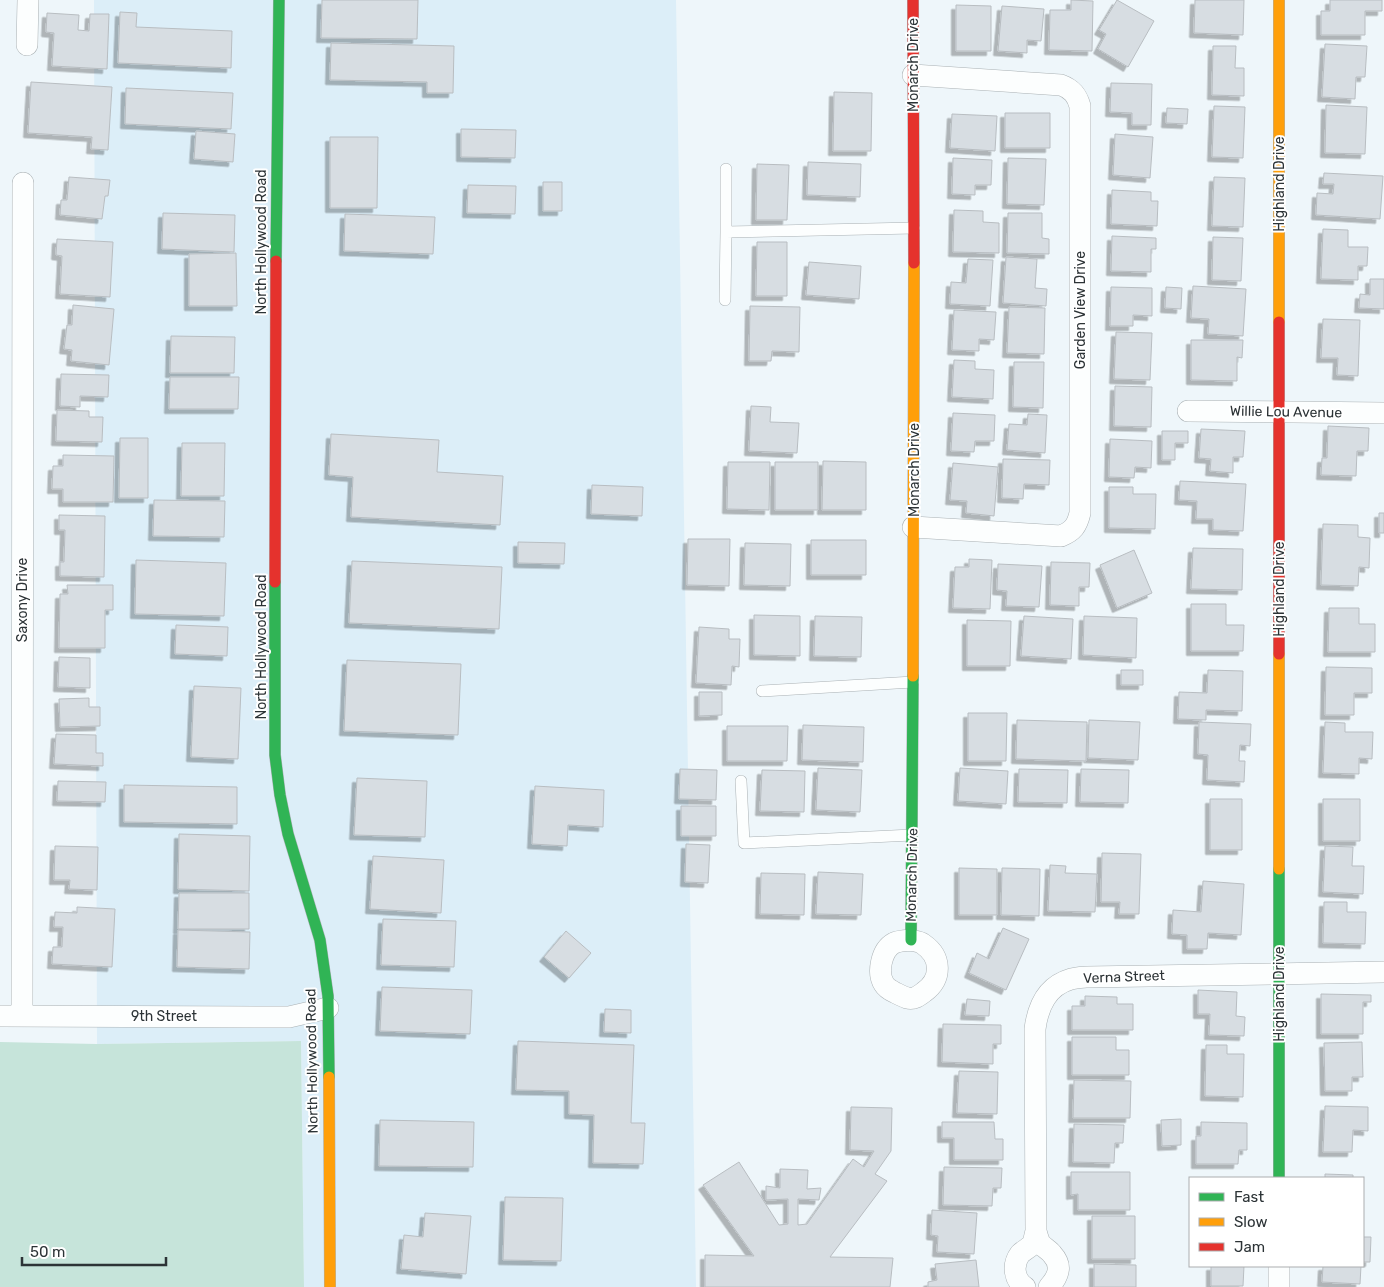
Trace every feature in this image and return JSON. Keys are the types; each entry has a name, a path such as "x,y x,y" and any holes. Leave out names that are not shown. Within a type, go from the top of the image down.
{"street":[{"path":"27,45 28,0"},
{"name":"North Hollywood Road","path":"279,0 276,225 276,755 280,795 288,834 320,940 328,996 330,1287"},
{"name":"Monarch Drive","path":"911,940 914,527 912,0"},
{"name":"Highland Drive","path":"1278,0 1279,1177"},
{"name":"Garden View Drive","path":"913,75 1061,85 1071,89 1078,99 1080,106 1080,513 1078,523 1070,532 1060,536 914,527"},
{"name":"Saxony Drive","path":"22,1016 23,184"},
{"name":"Willie Lou Avenue","path":"1188,411 1384,413"},
{"name":"Verna Street","path":"1036,1231 1035,1029 1037,1014 1042,1003 1057,986 1070,979 1087,977 1384,972"},
{"name":"9th Street","path":"0,1016 290,1017 328,1008"},
{"path":"1025,1287 1016,1277 1016,1261 1020,1254 1032,1244 1036,1231"},
{"path":"1036,1231 1041,1244 1053,1254 1058,1263 1057,1278 1049,1287"},
{"path":"1278,1287 1279,1267"}],"lane":[{"path":"725,300 726,169"},
{"path":"726,232 914,228"},
{"path":"762,691 913,682"},
{"path":"741,781 744,843 912,835"}],"shaded area":[{"path":"94,0 676,0 696,1287 304,1287 301,1041 97,1044"}],"green space":[{"path":"301,1041 304,1287 0,1287 0,1042 97,1044"}],"building":[{"path":"322,0 418,0 417,39 321,38"},
{"path":"1071,0 1093,1 1092,51 1049,50 1050,10 1071,10"},
{"path":"1117,0 1154,21 1128,67 1098,49 1106,34 1099,30"},
{"path":"1195,0 1244,0 1243,35 1194,33"},
{"path":"1330,0 1382,0 1382,11 1365,11 1365,35 1321,35 1321,11 1330,11"},
{"path":"956,5 991,6 991,51 956,51"},
{"path":"1002,6 1044,9 1041,41 1027,40 1027,53 998,51"},
{"path":"120,12 137,13 136,27 232,31 231,68 118,63"},
{"path":"47,13 79,15 78,30 89,31 90,14 109,14 107,69 52,66 54,33 46,32"},
{"path":"331,43 454,46 453,93 427,93 427,82 330,80"},
{"path":"1325,44 1367,46 1365,77 1356,77 1355,99 1322,97"},
{"path":"1213,46 1236,46 1235,68 1244,68 1244,96 1212,95"},
{"path":"31,82 112,87 108,150 91,149 92,137 28,133"},
{"path":"1111,83 1152,84 1151,125 1132,125 1132,113 1110,112"},
{"path":"126,88 233,93 231,129 125,124"},
{"path":"834,92 872,93 871,151 833,151"},
{"path":"1326,105 1367,107 1365,154 1325,153"},
{"path":"1214,106 1245,107 1243,158 1212,157"},
{"path":"1167,108 1188,109 1187,124 1166,123"},
{"path":"1005,113 1050,113 1050,148 1005,148"},
{"path":"952,114 997,116 995,151 950,148"},
{"path":"461,129 516,130 515,158 461,157"},
{"path":"196,131 235,134 233,162 194,159"},
{"path":"1115,134 1153,137 1150,178 1113,175"},
{"path":"330,137 378,137 377,208 330,208"},
{"path":"953,158 992,160 991,185 975,185 975,195 952,194"},
{"path":"1008,158 1046,159 1044,205 1007,204"},
{"path":"808,162 861,164 860,197 807,195"},
{"path":"757,164 789,165 787,220 756,220"},
{"path":"1324,173 1383,176 1380,219 1316,215 1317,193 1333,194 1334,184 1323,184"},
{"path":"69,177 110,180 108,196 105,196 102,219 60,215 61,200 67,200"},
{"path":"1214,177 1245,178 1243,227 1212,226"},
{"path":"543,182 562,182 562,211 543,211"},
{"path":"468,185 516,186 515,214 467,213"},
{"path":"1112,190 1151,192 1151,201 1158,201 1157,226 1111,224"},
{"path":"954,210 983,211 983,222 999,223 999,253 953,252"},
{"path":"163,213 235,215 234,252 162,249"},
{"path":"1008,213 1042,213 1042,238 1049,239 1049,254 1007,253"},
{"path":"345,214 435,217 433,254 344,251"},
{"path":"1323,229 1348,230 1348,247 1368,247 1367,266 1358,266 1358,280 1321,279"},
{"path":"1112,236 1156,238 1156,249 1151,249 1151,272 1111,271"},
{"path":"1213,237 1243,238 1241,281 1212,280"},
{"path":"57,239 113,242 110,297 60,294 62,256 56,255"},
{"path":"757,242 787,242 787,296 756,296"},
{"path":"236,253 237,306 189,306 189,254"},
{"path":"1006,257 1037,259 1035,288 1047,289 1046,306 1003,303"},
{"path":"968,259 993,260 990,306 950,304 951,282 966,283"},
{"path":"809,262 861,266 859,299 806,295"},
{"path":"1370,279 1384,279 1384,309 1359,308 1360,294 1370,295"},
{"path":"1193,286 1246,289 1243,336 1208,334 1209,319 1191,318"},
{"path":"1111,287 1152,288 1152,316 1133,315 1133,326 1110,326"},
{"path":"1166,287 1182,288 1181,309 1165,308"},
{"path":"73,305 114,309 109,365 71,361 72,350 64,349 67,325 72,325"},
{"path":"750,306 800,307 799,352 772,351 771,361 749,361"},
{"path":"1009,307 1045,308 1044,354 1007,353"},
{"path":"954,310 996,312 994,340 979,339 979,351 952,350"},
{"path":"1323,319 1360,320 1358,376 1337,375 1338,358 1321,358"},
{"path":"1116,332 1152,333 1150,380 1114,379"},
{"path":"171,336 235,337 234,373 170,373"},
{"path":"1191,340 1243,340 1242,358 1237,357 1237,381 1191,380"},
{"path":"954,360 975,361 975,369 994,370 993,399 952,397"},
{"path":"1014,362 1044,362 1043,408 1013,407"},
{"path":"61,374 109,375 108,397 80,396 80,407 60,406"},
{"path":"170,377 239,377 238,409 169,409"},
{"path":"1115,386 1152,387 1151,427 1114,426"},
{"path":"751,406 771,407 770,422 799,423 797,453 749,451"},
{"path":"57,410 89,411 89,417 103,417 102,442 56,441"},
{"path":"953,413 995,415 994,441 975,441 974,452 951,451"},
{"path":"1028,414 1047,415 1045,453 1007,450 1009,424 1027,425"},
{"path":"1328,426 1369,428 1368,451 1357,451 1356,476 1321,475 1322,458 1327,458"},
{"path":"1201,429 1245,431 1243,457 1233,457 1233,473 1210,471 1211,459 1199,458"},
{"path":"1162,431 1188,431 1188,443 1175,443 1175,460 1162,460"},
{"path":"331,434 439,440 437,472 503,476 500,525 351,517 353,477 329,475"},
{"path":"120,438 148,438 148,498 119,498"},
{"path":"1110,439 1152,441 1151,468 1135,467 1134,478 1109,477"},
{"path":"182,443 225,443 224,496 181,496"},
{"path":"63,455 114,456 113,502 63,502 63,489 52,489 53,466 63,466"},
{"path":"1003,459 1050,460 1049,485 1024,484 1023,499 1002,498"},
{"path":"823,461 866,462 866,510 822,510"},
{"path":"728,462 770,462 769,510 727,509"},
{"path":"775,462 818,462 818,510 775,510"},
{"path":"953,463 998,467 994,516 966,513 967,501 950,500"},
{"path":"1180,481 1246,484 1243,531 1213,530 1213,519 1196,519 1197,501 1179,500"},
{"path":"592,485 643,487 642,516 591,514"},
{"path":"1109,487 1133,487 1133,494 1156,494 1155,529 1109,528"},
{"path":"154,500 225,501 224,537 153,536"},
{"path":"1379,513 1384,513 1384,533 1379,533"},
{"path":"59,515 105,516 104,577 60,576 60,562 64,562 65,530 59,530"},
{"path":"1323,524 1358,525 1358,537 1370,538 1369,568 1359,567 1358,586 1321,585"},
{"path":"688,539 730,539 729,586 687,585"},
{"path":"811,540 866,540 866,575 811,575"},
{"path":"518,542 565,543 564,564 518,563"},
{"path":"745,543 791,544 790,586 744,585"},
{"path":"1193,548 1243,549 1242,590 1191,589"},
{"path":"1134,550 1152,593 1117,608 1100,565"},
{"path":"969,559 992,560 990,609 953,608 955,567 969,567"},
{"path":"136,560 226,563 224,616 135,614"},
{"path":"352,561 502,567 499,629 349,623"},
{"path":"1051,562 1090,563 1089,587 1079,587 1079,606 1050,605"},
{"path":"998,564 1042,566 1039,607 1006,606 1007,591 997,590"},
{"path":"67,585 113,585 113,610 105,610 105,648 59,648 60,594 68,594"},
{"path":"1191,604 1226,604 1226,625 1244,625 1243,651 1191,651"},
{"path":"1329,608 1359,608 1359,624 1375,624 1375,652 1328,652"},
{"path":"754,615 800,616 800,656 754,655"},
{"path":"815,616 862,617 861,657 814,656"},
{"path":"1024,616 1073,619 1071,659 1021,656"},
{"path":"1084,616 1137,618 1136,658 1083,655"},
{"path":"967,620 1011,621 1010,666 967,666"},
{"path":"176,625 228,627 227,656 175,654"},
{"path":"699,627 729,629 729,639 740,639 739,667 732,666 731,685 696,683"},
{"path":"59,657 90,658 90,688 58,687"},
{"path":"347,660 461,664 458,735 344,731"},
{"path":"1326,667 1372,668 1372,693 1354,693 1354,715 1325,715"},
{"path":"1121,670 1143,670 1143,685 1121,685"},
{"path":"1208,670 1243,671 1242,711 1206,710 1206,720 1178,719 1179,692 1207,693"},
{"path":"194,686 241,688 238,759 191,757"},
{"path":"699,692 722,692 722,715 699,716"},
{"path":"89,698 89,707 100,707 100,726 60,727 59,699"},
{"path":"968,713 1007,713 1006,761 968,761"},
{"path":"1017,720 1087,722 1086,761 1016,759"},
{"path":"1089,720 1140,722 1138,760 1088,758"},
{"path":"1199,722 1251,724 1250,746 1240,745 1239,761 1245,761 1244,782 1207,780 1208,755 1198,754"},
{"path":"1325,722 1345,723 1345,732 1373,732 1372,759 1359,758 1359,774 1323,773"},
{"path":"803,725 864,727 863,762 802,760"},
{"path":"727,726 788,726 787,761 727,761"},
{"path":"56,734 96,735 96,753 103,753 103,766 54,764"},
{"path":"818,768 862,770 860,812 816,810"},
{"path":"960,768 1008,771 1006,804 958,801"},
{"path":"680,769 717,770 716,800 679,799"},
{"path":"1019,769 1068,770 1067,803 1018,802"},
{"path":"1081,769 1129,770 1128,803 1080,802"},
{"path":"762,770 805,771 804,812 760,811"},
{"path":"357,778 427,781 425,837 354,835"},
{"path":"58,781 106,782 105,802 57,801"},
{"path":"124,785 237,787 237,824 124,822"},
{"path":"535,786 604,790 603,827 568,825 567,846 532,844"},
{"path":"1210,799 1242,799 1242,850 1210,850"},
{"path":"1323,799 1360,799 1360,841 1323,841"},
{"path":"681,806 716,806 716,836 681,836"},
{"path":"179,834 250,836 249,891 178,889"},
{"path":"686,844 710,845 708,883 685,882"},
{"path":"55,846 98,847 97,890 69,889 70,880 54,880"},
{"path":"1325,846 1353,847 1352,866 1364,866 1363,894 1323,892"},
{"path":"1102,853 1141,854 1139,914 1119,914 1120,902 1101,902"},
{"path":"373,856 444,860 441,913 370,909"},
{"path":"1050,865 1066,866 1065,873 1097,874 1095,912 1048,911"},
{"path":"959,868 997,869 997,915 959,915"},
{"path":"1002,868 1040,869 1039,916 1001,915"},
{"path":"818,872 863,874 861,915 816,914"},
{"path":"761,873 805,874 804,915 760,914"},
{"path":"1203,881 1244,884 1241,935 1208,933 1207,949 1187,949 1187,935 1172,934 1173,910 1201,912"},
{"path":"179,893 249,893 249,929 178,929"},
{"path":"1324,902 1347,902 1347,912 1366,912 1365,944 1323,943"},
{"path":"77,907 115,909 112,967 52,964 53,947 62,947 63,927 54,927 55,912 77,913"},
{"path":"383,919 456,921 454,967 381,965"},
{"path":"1003,928 1029,939 1006,990 969,973 977,953 989,959"},
{"path":"178,930 250,932 249,969 177,967"},
{"path":"566,931 591,953 569,978 544,957"},
{"path":"382,987 472,990 470,1034 380,1031"},
{"path":"1198,990 1237,992 1236,1016 1245,1017 1244,1036 1209,1035 1210,1014 1198,1014"},
{"path":"1321,994 1371,995 1371,1002 1363,1002 1363,1034 1321,1034"},
{"path":"1085,996 1117,997 1117,1004 1133,1004 1133,1030 1072,1030 1072,1006 1085,1006"},
{"path":"967,999 990,1001 989,1016 965,1015"},
{"path":"605,1009 631,1010 631,1033 604,1032"},
{"path":"943,1024 1001,1025 1001,1044 993,1044 993,1064 942,1062"},
{"path":"1072,1037 1116,1037 1116,1050 1129,1050 1129,1075 1072,1075"},
{"path":"518,1041 634,1045 631,1123 645,1123 643,1164 593,1163 594,1115 569,1114 569,1091 516,1090"},
{"path":"1362,1042 1363,1077 1352,1077 1352,1091 1325,1091 1324,1043"},
{"path":"1206,1045 1227,1045 1227,1054 1244,1054 1243,1097 1205,1096"},
{"path":"959,1071 998,1072 997,1114 957,1113"},
{"path":"1074,1080 1131,1081 1130,1118 1073,1118"},
{"path":"1325,1106 1368,1107 1368,1131 1353,1130 1352,1152 1323,1152"},
{"path":"851,1107 892,1108 891,1151 875,1174 887,1181 830,1257 893,1258 890,1287 705,1287 705,1255 754,1256 703,1185 739,1162 779,1225 788,1224 788,1199 766,1200 766,1186 780,1188 780,1169 808,1170 807,1189 821,1188 819,1200 798,1199 798,1225 807,1224 853,1159 864,1167 874,1151 850,1150"},
{"path":"1181,1119 1181,1145 1162,1146 1161,1120"},
{"path":"380,1120 474,1122 473,1167 379,1166"},
{"path":"942,1122 994,1122 995,1139 1003,1139 1003,1160 954,1160 954,1138 942,1138"},
{"path":"1201,1122 1247,1123 1247,1150 1239,1150 1238,1164 1196,1164 1196,1136 1201,1136"},
{"path":"1074,1124 1124,1125 1123,1143 1115,1143 1114,1163 1073,1162"},
{"path":"944,1167 1002,1168 1001,1188 993,1188 992,1206 943,1205"},
{"path":"1071,1172 1130,1172 1130,1210 1078,1210 1078,1194 1071,1195"},
{"path":"1325,1174 1353,1175 1353,1177 1325,1177"},
{"path":"505,1197 563,1198 561,1261 503,1260"},
{"path":"932,1210 977,1213 974,1254 937,1252 938,1236 931,1235"},
{"path":"425,1213 471,1216 466,1274 401,1269 404,1235 423,1237"},
{"path":"1092,1216 1135,1216 1135,1259 1092,1259"},
{"path":"1364,1237 1371,1237 1370,1262 1364,1262"},
{"path":"976,1260 979,1287 928,1287 928,1282 937,1280 935,1264"},
{"path":"1094,1264 1136,1265 1136,1287 1094,1287"},
{"path":"1211,1267 1244,1267 1243,1286 1211,1286"},
{"path":"1323,1267 1361,1267 1360,1284 1322,1282"}],"traffic: fast":[{"path":"276,261 279,0"},
{"path":"275,582 275,755 280,795 288,834 320,940 328,996 329,1077"},
{"path":"911,940 913,676"},
{"path":"1279,869 1279,1177"}],"traffic: slow":[{"path":"1279,0 1279,322"},
{"path":"913,676 914,263"},
{"path":"1279,654 1279,869"},
{"path":"329,1077 330,1287"}],"traffic: jam":[{"path":"913,0 914,263"},
{"path":"275,582 276,261"},
{"path":"1279,322 1279,654"}]}
